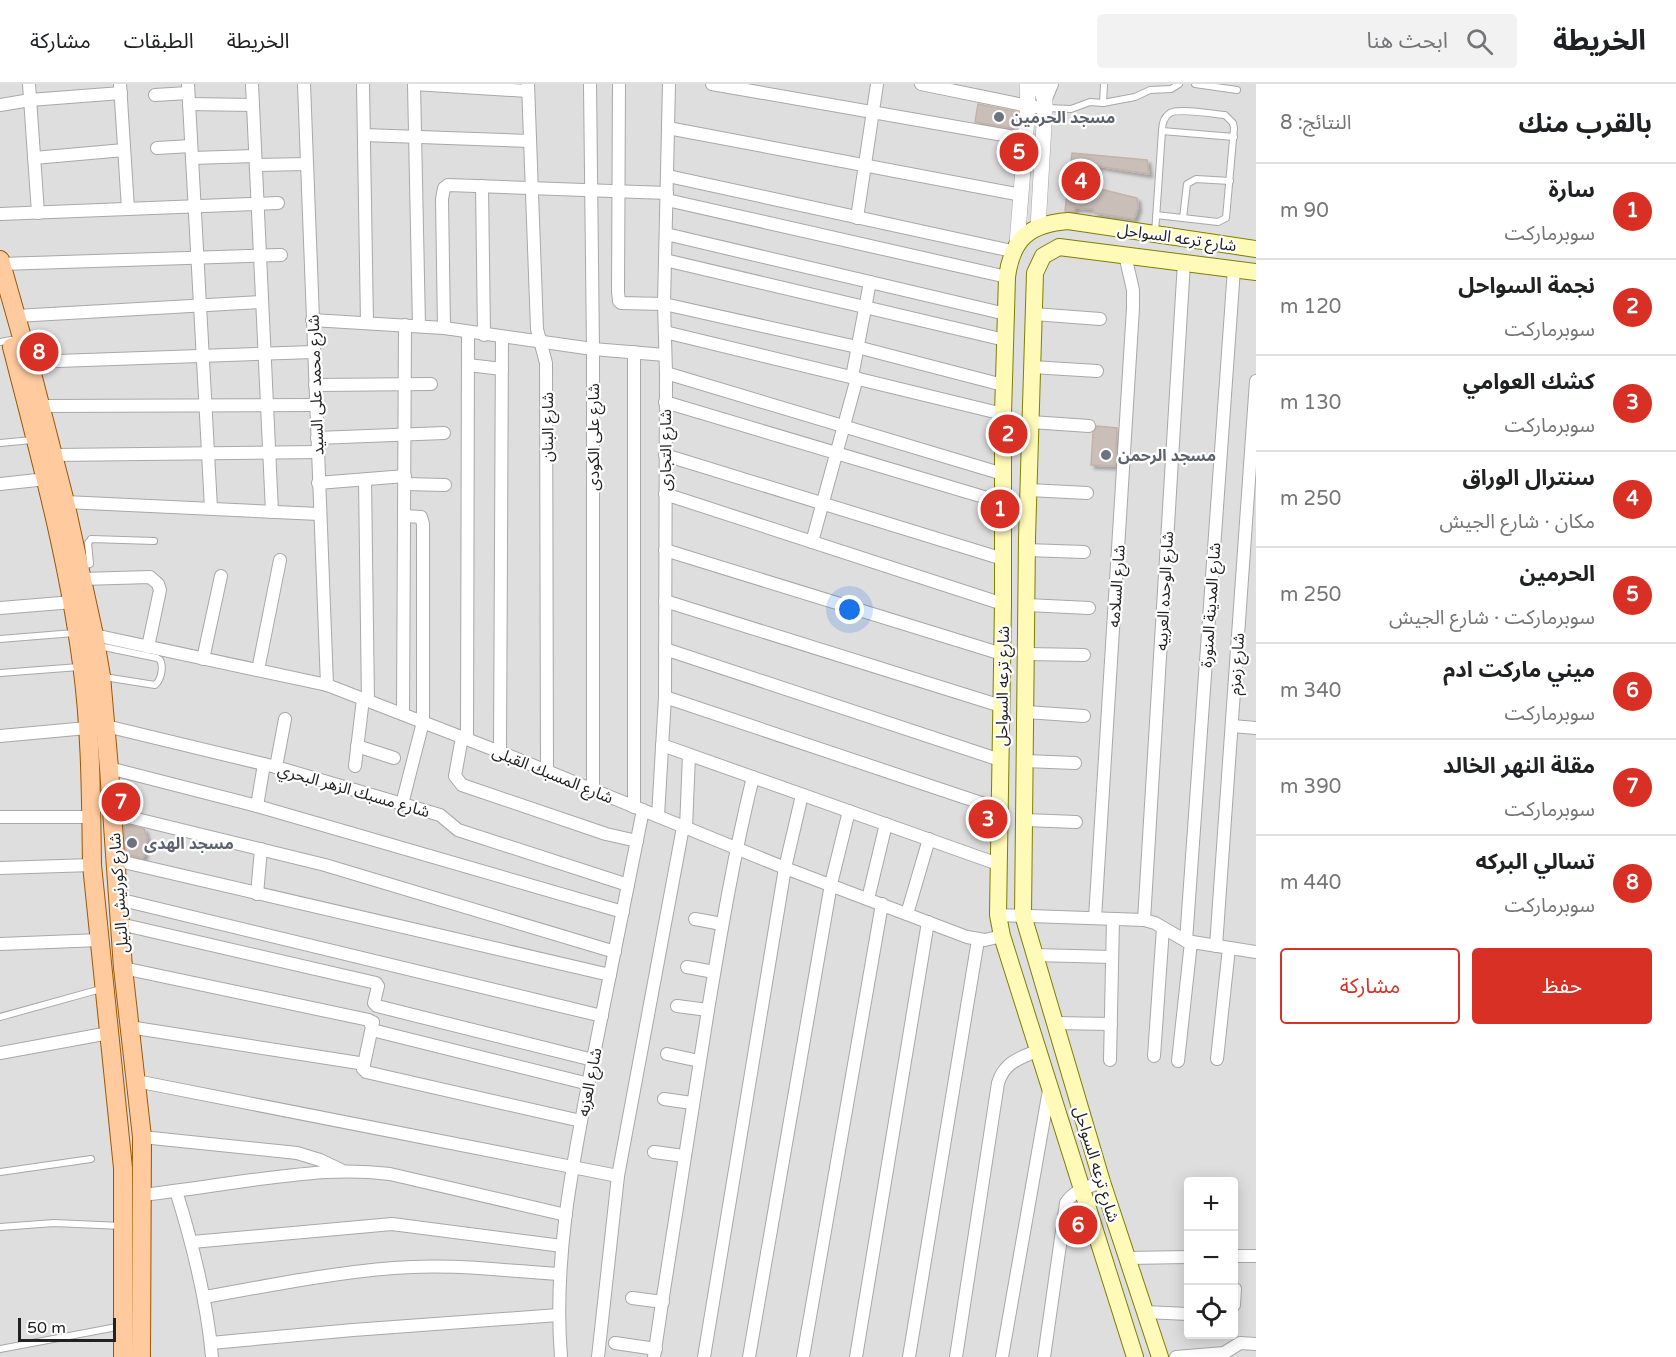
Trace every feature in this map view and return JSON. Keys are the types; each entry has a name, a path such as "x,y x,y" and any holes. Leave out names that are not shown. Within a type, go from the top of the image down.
{"main road":[{"name":"شارع ترعه السواحل","path":"1134,1357 1037,1051 1002,936 998,915 1004,503 1003,385 1007,277 1015,248 1038,227 1053,222 1068,221 1256,249"},
{"name":"شارع ترعه السواحل","path":"1160,1357 1102,1182 1023,915 1027,544 1035,273 1043,256 1059,247 1256,272"},
{"name":"شارع كورنيش النيل","path":"1,262 65,501 80,573 89,638 83,666 92,865 123,1168 123,1357"},
{"name":"شارع كورنيش النيل","path":"0,305 5,341 36,440 73,602 89,638 101,676 123,968 142,1137 141,1357"},
{"path":"1003,537 1027,544"},
{"path":"1002,671 1026,671"}],"street":[{"path":"28,84 38,213"},
{"path":"252,84 272,512"},
{"name":"شارع محمد على السيد","path":"304,84 327,685"},
{"path":"363,84 367,322"},
{"path":"419,326 414,84 528,87"},
{"name":"شارع على الكودى","path":"590,84 593,349 593,790"},
{"path":"620,84 619,301 625,304 664,304 857,347 1003,385"},
{"name":"شارع التجارى","path":"658,816 665,697 666,373 664,304 669,84"},
{"path":"712,84 1026,139"},
{"path":"857,218 877,84"},
{"path":"921,84 1028,106 1045,104"},
{"path":"668,176 857,218 1015,248 1026,139 1027,84"},
{"path":"1039,84 1045,104"},
{"path":"1038,227 1045,104 1052,84"},
{"name":"شارع البنان","path":"528,87 537,329 546,363 547,771"},
{"path":"0,105 121,89 128,209"},
{"path":"155,95 188,94 253,105"},
{"path":"188,94 211,508"},
{"path":"668,128 1021,195"},
{"path":"364,135 530,141"},
{"path":"156,148 307,164"},
{"path":"34,158 124,150"},
{"path":"444,328 442,200 444,188 447,185 620,191 667,196 1007,277"},
{"path":"482,186 484,335"},
{"path":"0,214 278,203"},
{"path":"666,234 1006,314"},
{"path":"1,262 281,255"},
{"name":"شارع السلامه","path":"1095,918 1133,308 1133,290 1125,255"},
{"path":"665,260 1005,340"},
{"name":"شارع الوحده العربيه","path":"1144,920 1184,262"},
{"name":"شارع المدينة المنورة","path":"1178,1060 1189,941 1234,269"},
{"path":"812,542 838,454 854,378 857,347 870,282"},
{"path":"16,316 262,302"},
{"path":"1034,314 1100,319"},
{"path":"312,320 444,328 593,349 665,355"},
{"path":"403,714 405,325"},
{"path":"468,332 465,738 455,776 462,785 606,834 637,841"},
{"path":"665,332 1003,414"},
{"path":"500,752 502,337"},
{"path":"29,362 314,352"},
{"name":"شارع العزبه","path":"561,1357 558,1315 559,1274 572,1167 637,841 634,352"},
{"path":"468,366 502,369"},
{"path":"1032,367 1097,371"},
{"path":"666,373 1003,474"},
{"name":"شارع زمزم","path":"1216,946 1256,381"},
{"path":"315,385 431,384"},
{"path":"665,402 1004,503"},
{"path":"41,406 315,405"},
{"path":"1031,422 1089,426"},
{"path":"317,438 444,433"},
{"path":"54,455 317,452"},
{"path":"665,455 1003,559"},
{"path":"0,484 46,479"},
{"path":"355,766 365,700 365,480"},
{"path":"318,483 405,480 445,485"},
{"path":"1029,490 1087,493"},
{"path":"665,494 1003,604"},
{"path":"65,501 320,514"},
{"path":"402,804 423,722 423,524 421,517 405,516"},
{"path":"1027,544 1084,552"},
{"path":"665,550 1002,654"},
{"path":"258,670 280,560"},
{"path":"80,573 150,577 155,580 160,590 148,647"},
{"path":"203,658 221,576"},
{"path":"665,601 1001,706"},
{"path":"0,608 73,602"},
{"path":"1027,605 1089,608"},
{"name":"شارع المسبك القبلى","path":"89,638 148,647 327,685 465,738 785,868 928,922 978,940 1002,936"},
{"path":"665,649 1000,760"},
{"path":"1027,654 1084,655"},
{"path":"665,697 999,809"},
{"path":"1026,712 1084,716"},
{"path":"257,806 285,719"},
{"name":"شارع مسبك الزهر البحري","path":"106,726 270,765 440,815 458,830 628,885"},
{"path":"1232,726 1256,728"},
{"path":"0,736 87,728"},
{"path":"662,745 998,864"},
{"path":"357,746 394,758"},
{"path":"598,1357 618,1176 685,827 689,755"},
{"path":"1025,761 1075,763"},
{"path":"109,768 257,806 623,912"},
{"path":"615,1343 655,1353 692,1103 722,924 736,848 753,777"},
{"path":"704,1357 785,868 802,795"},
{"path":"749,1357 831,884 849,811"},
{"path":"112,813 325,865 615,952"},
{"path":"0,817 91,817"},
{"path":"1025,820 1076,822"},
{"path":"868,898 886,824"},
{"path":"907,914 929,839"},
{"path":"257,894 261,849"},
{"path":"116,860 610,975"},
{"path":"0,868 92,865"},
{"path":"118,899 602,1016"},
{"path":"803,1357 882,904"},
{"path":"998,915 1144,920 1189,941 1256,952"},
{"path":"695,919 722,924"},
{"path":"1110,1060 1113,919"},
{"path":"856,1357 928,922"},
{"path":"120,924 376,983 378,986 374,1003 376,1006 363,1069"},
{"path":"1154,1056 1163,928"},
{"path":"0,944 100,940"},
{"path":"909,1357 978,940"},
{"path":"1217,1059 1229,948"},
{"path":"1034,956 1112,957"},
{"path":"687,967 714,972"},
{"path":"123,968 369,1020 376,1030 588,1084"},
{"path":"376,1006 593,1060"},
{"path":"677,1006 708,1010"},
{"path":"1054,1023 1111,1024"},
{"path":"129,1027 359,1063 366,1072 581,1121"},
{"path":"0,1053 109,1033"},
{"path":"956,1357 1000,1074 1015,1059 1037,1051"},
{"path":"667,1054 699,1061"},
{"path":"136,1082 618,1176"},
{"path":"1002,1357 1049,1089"},
{"path":"664,1099 692,1103"},
{"path":"142,1137 297,1153 341,1170"},
{"path":"654,1152 684,1156"},
{"path":"142,1195 307,1172 341,1170 390,1174 566,1215"},
{"path":"1044,1357 1064,1211 1071,1196 1081,1189 1102,1182"},
{"path":"176,1191 192,1242 204,1297 212,1357"},
{"path":"192,1242 392,1224 562,1246"},
{"path":"1238,1256 1256,1256"},
{"path":"1127,1258 1184,1257"},
{"path":"204,1297 396,1267 446,1267 559,1274"},
{"path":"632,1298 663,1302"},
{"path":"1145,1312 1184,1314"},
{"path":"211,1343 558,1315"},
{"path":"1229,1350 1230,1339"},
{"path":"1176,1357 1219,1354 1229,1350 1237,1343 1252,1344 1248,1357"}],"lane":[{"path":"1103,103 1104,84"},
{"path":"1045,104 1071,109 1090,102 1103,103 1135,97 1150,90 1171,89 1179,84"},
{"path":"1196,84 1237,90"},
{"path":"1155,234 1156,215 1162,131 1165,118 1176,111 1225,115 1233,123 1234,137 1227,214 1222,221 1156,215"},
{"path":"1162,131 1234,137"},
{"path":"1183,218 1187,184 1191,180 1196,178 1230,181"},
{"path":"0,443 36,440"},
{"path":"80,573 90,564 88,543 92,539 154,541"},
{"path":"0,639 89,638 157,658 163,665 159,682 155,685 101,676"},
{"path":"0,673 83,666"},
{"path":"0,1017 105,988"},
{"path":"0,1172 91,1159"},
{"path":"0,1227 54,1223 123,1226"},
{"path":"0,1349 123,1326"}],"shaded area":[{"path":"0,84 1256,84 1256,1357 0,1357"}],"building":[{"name":"مسجد الحرمين","path":"978,104 1018,112 1016,129 975,122"},
{"path":"1072,153 1147,160 1149,174 1098,166 1092,187 1137,198 1138,208 1134,219 1095,213 1093,209 1075,208 1074,211 1065,211"},
{"name":"مسجد الرحمن","path":"1097,426 1117,428 1115,466 1091,465 1093,433"},
{"name":"مسجد الهدى","path":"124,824 144,829 147,838 142,858 126,854"}],"place":[{"name":"مسجد الحرمين","path":"999,117"},
{"name":"الحرمين","path":"1019,152"},
{"name":"سنترال الوراق","path":"1081,181"},
{"name":"تسالي البركه","path":"39,352"},
{"name":"نجمة السواحل","path":"1008,434"},
{"name":"مسجد الرحمن","path":"1106,455"},
{"name":"سارة","path":"1000,509"},
{"name":"مقلة النهر الخالد","path":"121,802"},
{"name":"كشك العوامي","path":"988,819"},
{"name":"مسجد الهدى","path":"132,843"},
{"name":"ميني ماركت ادم","path":"1078,1225"}]}
